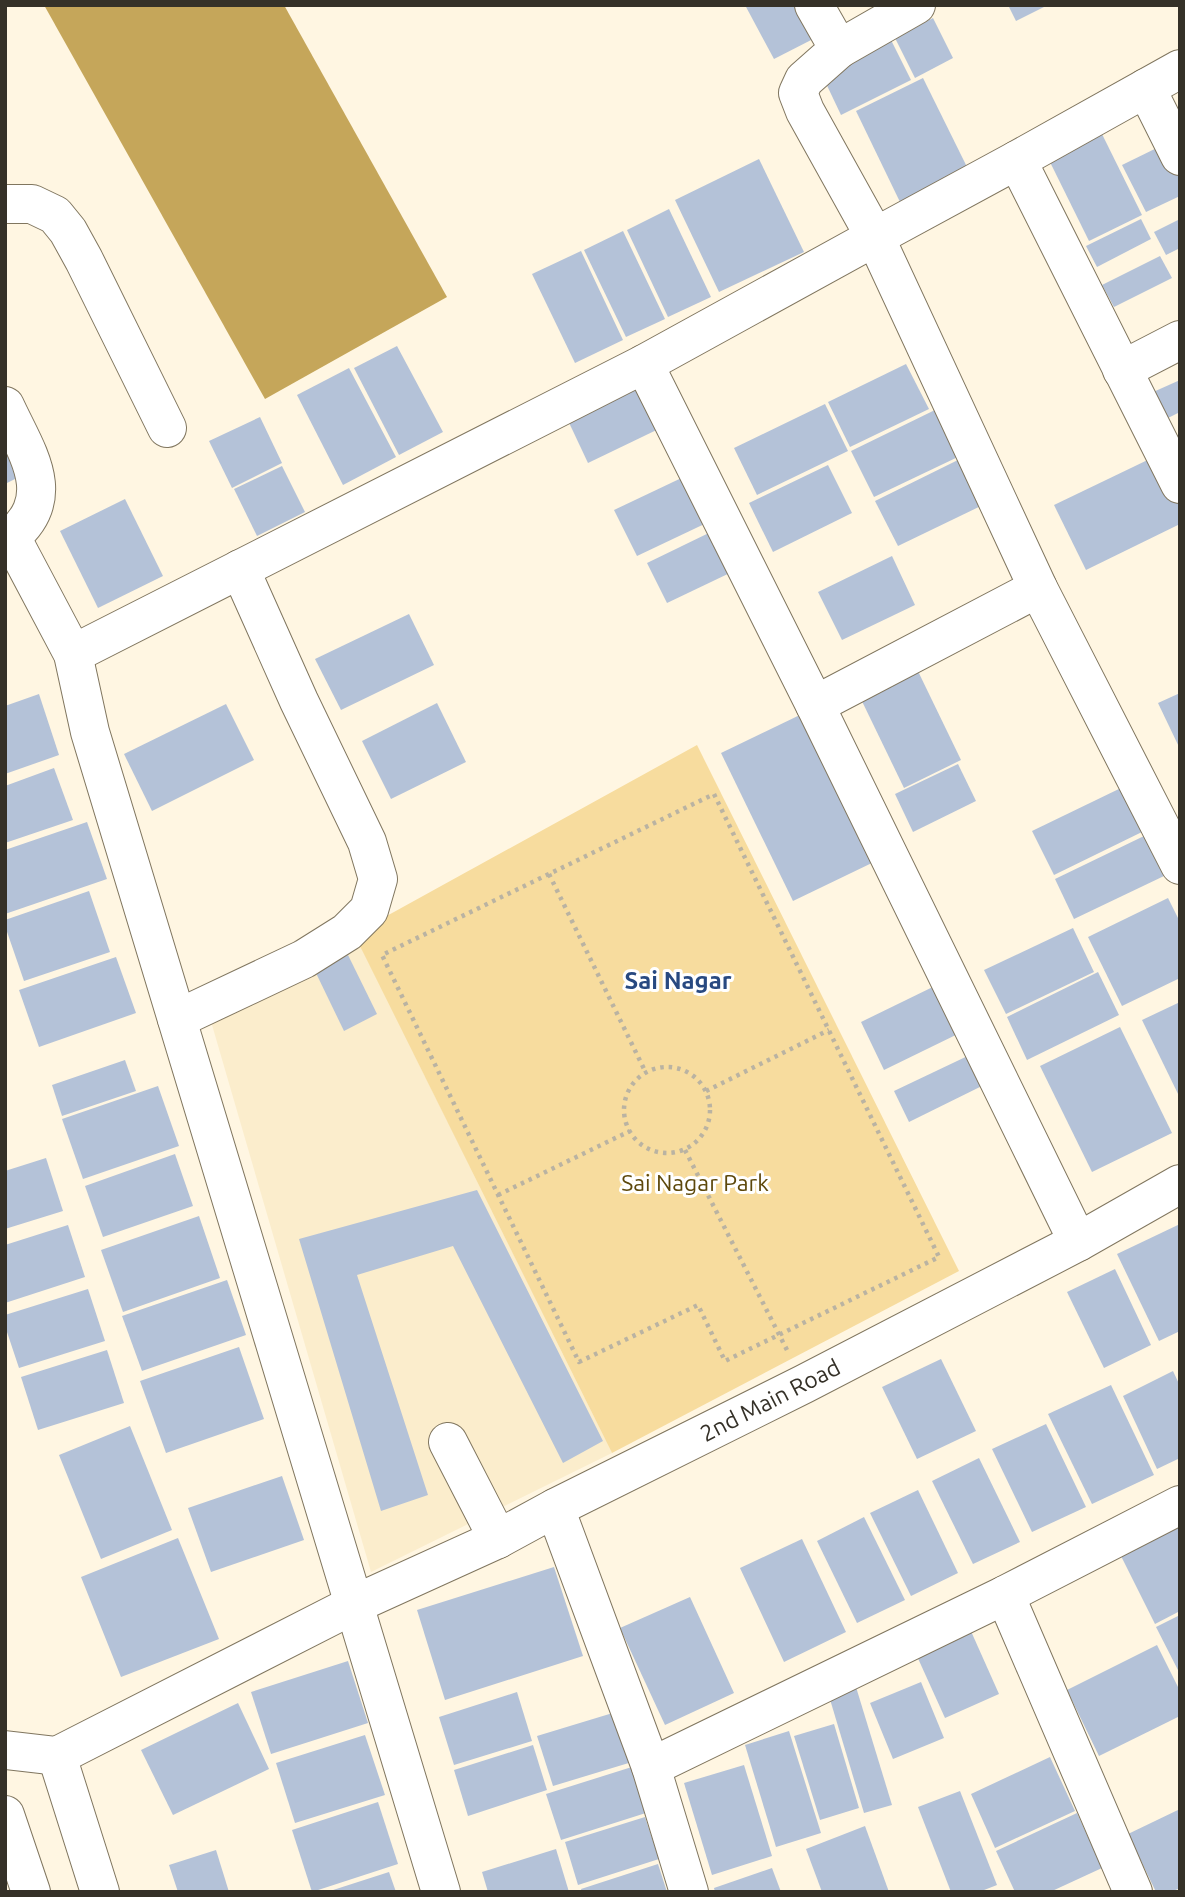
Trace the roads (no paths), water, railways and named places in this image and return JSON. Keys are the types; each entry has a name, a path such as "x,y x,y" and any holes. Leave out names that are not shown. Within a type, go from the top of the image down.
{"street":[{"path":"814,5 839,50"},
{"path":"916,5 839,50 804,80 798,93 805,111 875,237 1038,588 1180,865"},
{"path":"73,654 644,363 1180,69"},
{"path":"1146,88 1180,156"},
{"path":"1017,160 1180,484"},
{"path":"5,204 32,204 55,215 68,231 167,428"},
{"path":"1122,370 1180,340"},
{"path":"644,363 1078,1241"},
{"path":"5,406 36,472 37,495 32,514 21,528 8,537 73,654 90,732 441,1892"},
{"path":"177,1018 304,959 347,932 369,910 378,879 367,842 299,701 240,569"},
{"path":"815,705 1038,588"},
{"name":"2nd Main Road","path":"57,1756 355,1604 498,1539 804,1384 1078,1241 1180,1184"},
{"path":"448,1442 498,1539"},
{"path":"651,1767 1005,1595 1180,1505"},
{"path":"555,1508 651,1767 689,1892"},
{"path":"1005,1595 1133,1892"},
{"path":"5,1751 57,1756 100,1892"},
{"path":"5,1815 32,1892"}],"district":[{"name":"Sai Nagar","path":"678,980"}],"park label":[{"name":"Sai Nagar Park","path":"695,1182"}]}
